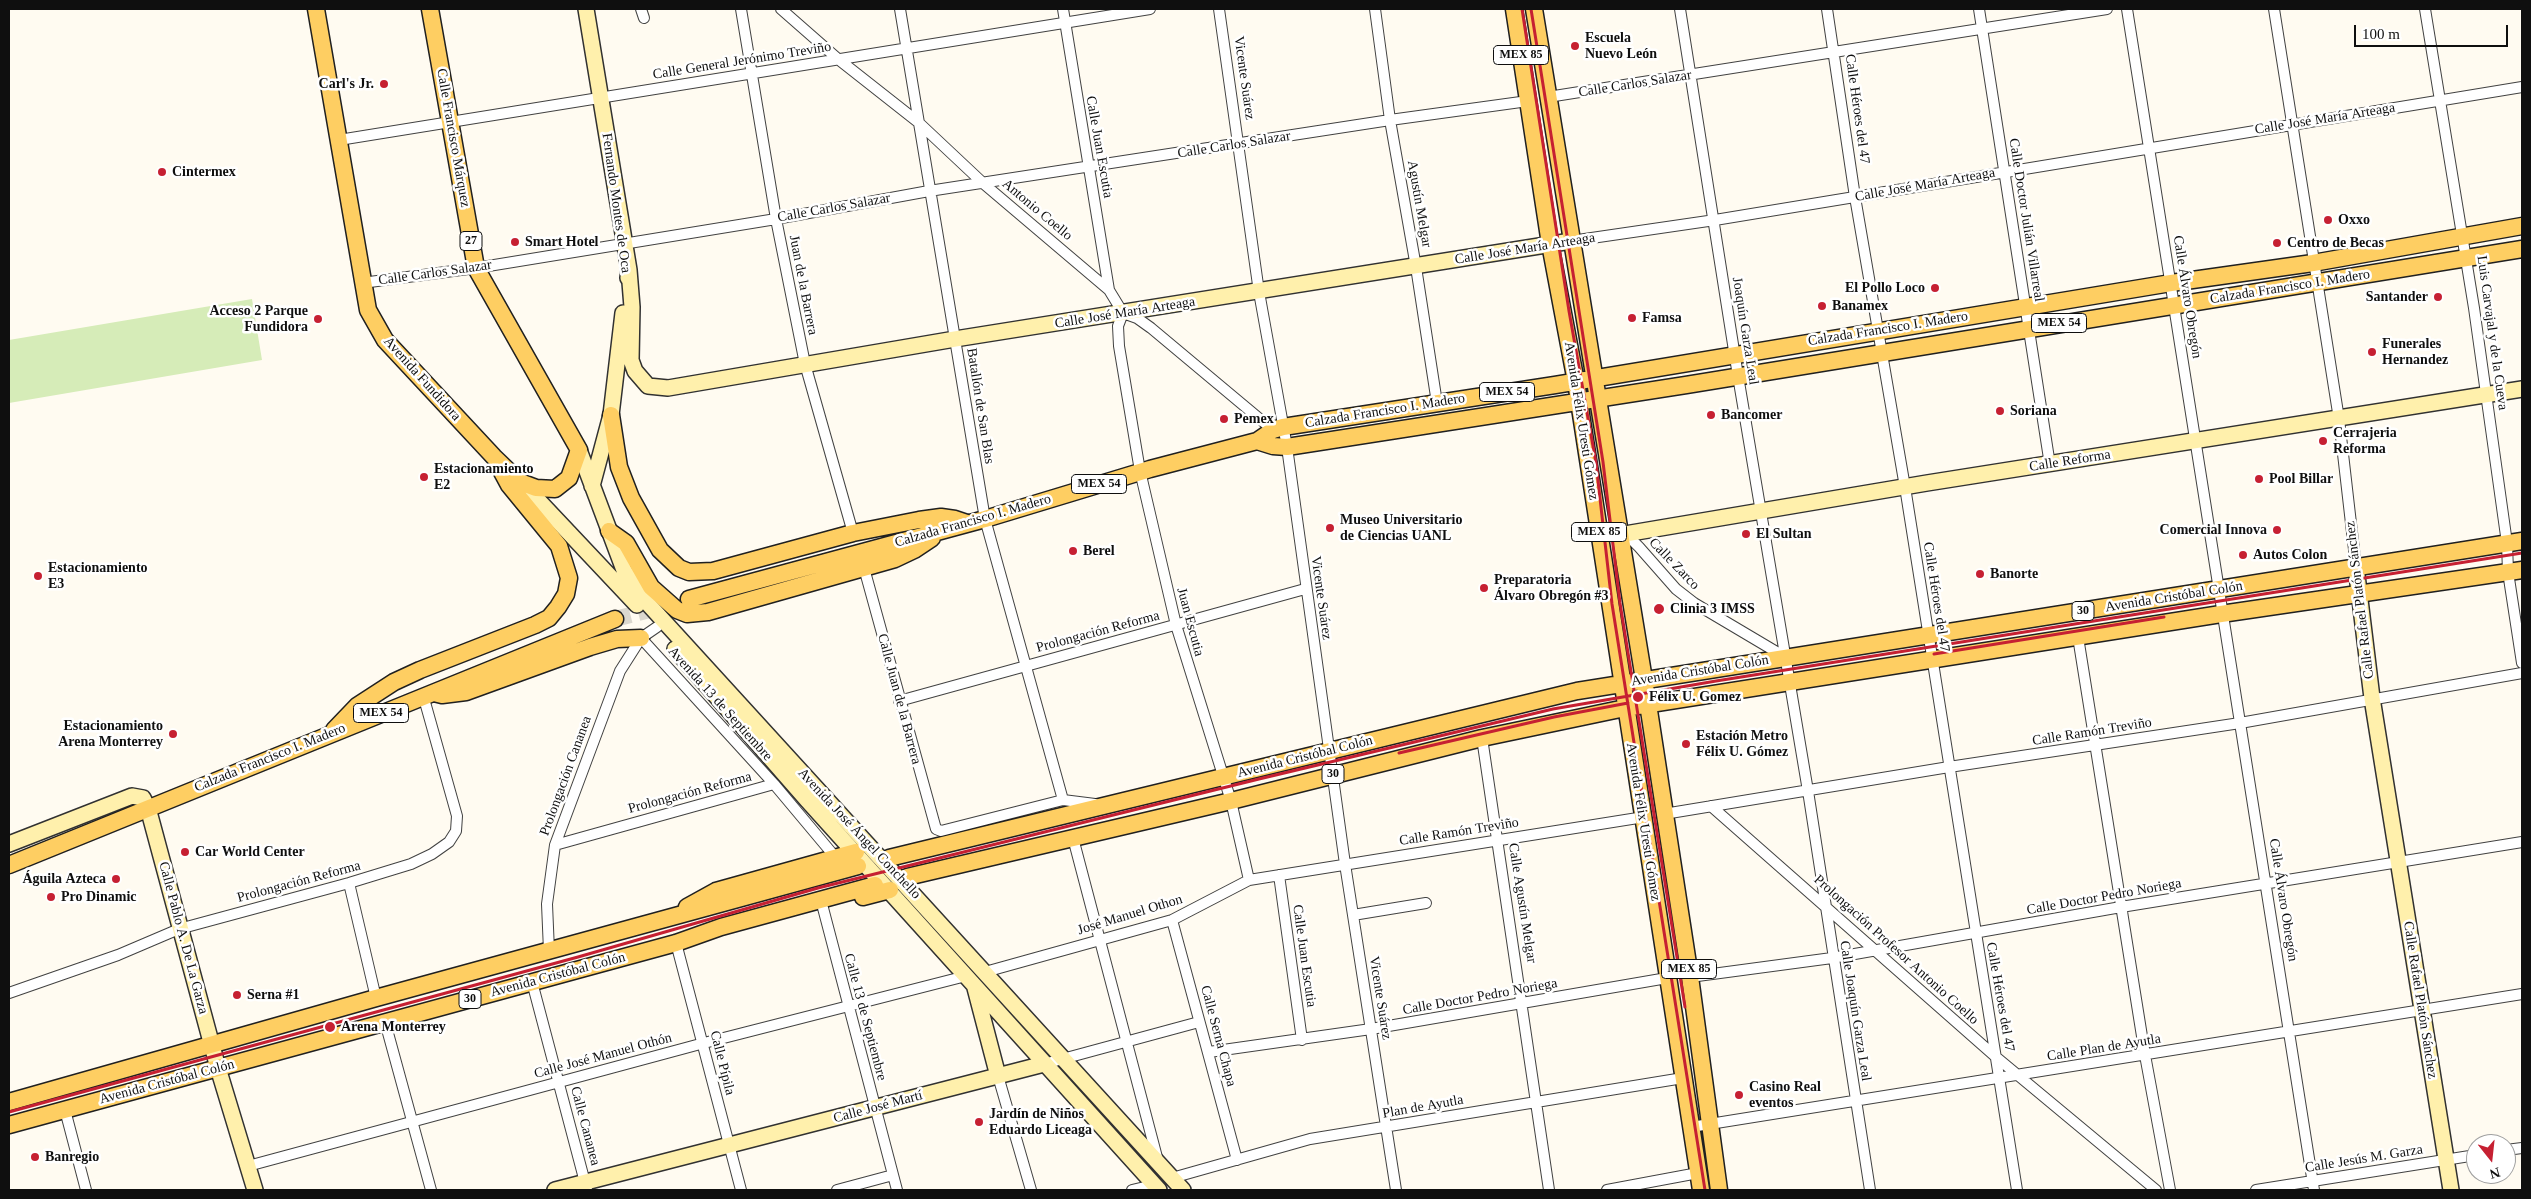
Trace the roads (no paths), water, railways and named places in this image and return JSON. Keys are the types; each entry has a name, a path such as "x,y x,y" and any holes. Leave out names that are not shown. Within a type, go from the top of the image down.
{"main road":[{"name":"Avenida Fundidora","path":"316,9 368,310 385,340 494,457 520,482"},
{"name":"Calle Francisco Márquez","path":"430,9 476,268 579,450"},
{"name":"Avenida Félix Uresti Gómez","path":"1514,9 1550,244 1576,382 1701,1190"},
{"name":"Avenida Félix Uresti Gómez","path":"1534,9 1593,379 1648,704 1690,977 1719,1190"},
{"name":"Calzada Francisco I. Madero","path":"689,600 942,531 1140,471 1258,442 1278,428 1576,382 1735,354 2172,283 2313,263 2522,226"},
{"name":"Calzada Francisco I. Madero","path":"1258,442 1287,447 2175,306 2522,248"},
{"path":"611,415 622,480 651,539 669,560 679,568 701,573 713,571 853,534 942,517 967,523"},
{"path":"520,482 545,490 561,487 574,470 579,450"},
{"path":"329,735 343,720 374,694 420,670 549,618 566,594 569,578 559,546 509,485 494,457"},
{"path":"609,531 626,543 651,587 677,610 687,614 708,612 904,556 942,531"},
{"name":"Avenida Cristóbal Colón","path":"890,858 1560,695 1644,679 2515,542"},
{"name":"Avenida Cristóbal Colón","path":"907,881 1072,838 1231,801 1482,738 1625,708 2221,614 2515,571"},
{"name":"Calzada Francisco I. Madero","path":"9,865 615,619"},
{"path":"427,694 442,695 466,692 590,647 617,639 642,638"},
{"path":"670,918 716,891 836,858 857,859"},
{"name":"Avenida Cristóbal Colón","path":"9,1102 376,998 670,918 857,859"},
{"path":"676,943 711,937 823,908 883,888"},
{"name":"Avenida Cristóbal Colón","path":"9,1126 676,943 721,927 883,888"},
{"path":"532,982 549,951"}],"street":[{"name":"Fernando Montes de Oca","path":"586,9 628,270 611,415 592,486"},
{"name":"Juan de la Barrera","path":"741,9 776,219 805,364 853,534"},
{"name":"Antonio Coello","path":"781,9 838,59 918,122 984,184 1109,290 1123,313"},
{"name":"Batallón de San Blas","path":"900,9 985,518 1063,800"},
{"name":"Calle Juan Escutia","path":"1062,9 1109,290"},
{"name":"Calle General Jerónimo Treviño","path":"339,140 1150,9"},
{"name":"Vicente Suárez","path":"1219,9 1240,144 1258,292 1278,428 1287,447 1305,589 1345,864 1371,1029 1384,1127 1396,1190"},
{"name":"Agustín Melgar","path":"1375,9 1390,120 1416,267 1437,403"},
{"name":"Joaquín Garza Leal","path":"1680,9 1715,220 1738,376 1786,657"},
{"name":"Calle Héroes del 47","path":"1827,9 1835,52 1855,196 1905,487 2017,1190"},
{"name":"Calle Doctor Julián Villarreal","path":"1979,9 2050,465"},
{"name":"Calle Carlos Salazar","path":"362,283 476,268 776,219 929,190 984,184 1088,166 1548,98 2107,9"},
{"name":"Calle Álvaro Obregón","path":"2127,9 2148,148 2172,283 2217,590 2266,884 2313,1186"},
{"name":"Calle Rafael Platón Sánchez","path":"2274,9 2339,420 2372,698 2451,1190"},
{"name":"Luis Carvajal y de la Cueva","path":"2426,9 2464,235 2487,395 2515,542 2515,571 2522,663"},
{"name":"Calle José María Arteaga","path":"628,270 632,307 631,360 639,377 648,386 668,388 955,339 1416,267 1550,244 1715,220 2522,87"},
{"path":"1140,471 1119,346 1118,326 1123,313 1144,323 1278,428"},
{"name":"Calle Reforma","path":"1619,536 1905,487 2339,420 2522,389"},
{"name":"Avenida José Ángel Conchello","path":"579,450 624,570 640,595 907,881 985,972 1183,1190"},
{"name":"Juan Escutia","path":"1140,471 1176,625 1222,777"},
{"name":"Avenida Fundidora","path":"520,482 632,599"},
{"name":"Calle Zarco","path":"1619,536 1639,547 1676,589 1694,603 1786,657"},
{"name":"Calle Juan de la Barrera","path":"864,568 899,701 936,829 941,831 1063,800"},
{"name":"Prolongación Reforma","path":"899,701 1305,589"},
{"name":"Avenida José Ángel Conchello","path":"632,599 857,859 970,980 1156,1187"},
{"name":"Prolongación Cananea","path":"549,951 547,904 555,845 620,671 642,638 657,627"},
{"path":"2078,637 2097,746 2121,907 2170,1190"},
{"name":"Avenida 13 de Septiembre","path":"642,638 774,784 836,858"},
{"name":"Calle Joaquín Garza Leal","path":"1786,657 1870,1190"},
{"name":"Calle Ramón Treviño","path":"1664,814 1949,767 2240,723 2372,698 2522,673"},
{"name":"Prolongación Reforma","path":"9,993 118,954 179,929 349,883 411,864 432,854 449,842 456,831 457,816 427,694"},
{"name":"Calle Agustín Melgar","path":"1482,738 1523,1003 1549,1190"},
{"path":"1222,777 1231,801 1249,880"},
{"name":"Prolongación Reforma","path":"555,845 774,784"},
{"path":"9,844 132,796 143,798 148,808"},
{"path":"1063,800 1107,805"},
{"name":"Prolongación Profesor Antonio Coello","path":"1711,806 2018,1076 2156,1190"},
{"name":"Calle Pablo A. De La Garza","path":"148,808 179,929 218,1068"},
{"name":"Calle Ramón Treviño","path":"1279,875 1498,839 1644,818"},
{"path":"1072,838 1159,1164 1156,1187 1132,1190"},
{"name":"Calle Doctor Pedro Noriega","path":"1690,977 1832,958 2121,907 2522,842"},
{"name":"Calle Juan Escutia","path":"1279,875 1302,1040"},
{"name":"José Manuel Othon","path":"985,972 1172,920 1190,912 1233,886 1249,880 1279,875"},
{"path":"349,883 376,998"},
{"path":"1353,915 1426,903"},
{"name":"Calle 13 de Septiembre","path":"823,908 897,1190"},
{"name":"Calle Serna Chapa","path":"1172,920 1237,1160"},
{"name":"Calle Pípila","path":"676,943 704,1043 741,1190"},
{"name":"Calle Doctor Pedro Noriega","path":"1209,1052 1371,1029 1667,978"},
{"path":"970,980 1031,1190"},
{"name":"Calle José Manuel Othón","path":"248,1166 704,1043 848,1007 970,980"},
{"name":"Calle Cananea","path":"532,982 586,1186"},
{"name":"Calle Plan de Ayutla","path":"1690,1127 2000,1079 2522,994"},
{"path":"385,1022 430,1190"},
{"name":"Calle José Martí","path":"555,1190 586,1186 729,1146 1064,1060 1199,1022"},
{"path":"218,1068 256,1190"},
{"name":"Plan de Ayutla","path":"1172,1178 1310,1140 1683,1078"},
{"path":"65,1110 86,1190"},
{"name":"Calle Jesús M. Garza","path":"2256,1190 2313,1186 2466,1157"},
{"path":"1607,1190 1698,1173"},
{"path":"837,1190 892,1174"}],"tunnel":[{"path":"615,619 665,606"}],"railway":[{"path":"1522,9 1569,311 1596,463 1612,604 1705,1190"},
{"path":"1531,9 1603,462 1620,603 1685,1007"},
{"path":"9,1112 578,957 818,888 1259,779 1553,709 1716,681 2522,553"},
{"path":"1934,654 2164,617"},
{"path":"1399,753 1554,717 1628,703"}],"place":[{"name":"Escuela Nuevo León","path":"1575,46"},
{"name":"Carl's Jr.","path":"384,84"},
{"name":"Cintermex","path":"162,172"},
{"name":"Oxxo","path":"2328,220"},
{"name":"Smart Hotel","path":"515,242"},
{"name":"Centro de Becas","path":"2277,243"},
{"name":"El Pollo Loco","path":"1935,288"},
{"name":"Santander","path":"2438,297"},
{"name":"Banamex","path":"1822,306"},
{"name":"Famsa","path":"1632,318"},
{"name":"Acceso 2 Parque Fundidora","path":"318,319"},
{"name":"Funerales Hernandez","path":"2372,352"},
{"name":"Soriana","path":"2000,411"},
{"name":"Bancomer","path":"1711,415"},
{"name":"Pemex","path":"1224,419"},
{"name":"Cerrajeria Reforma","path":"2323,441"},
{"name":"Estacionamiento E2","path":"424,477"},
{"name":"Pool Billar","path":"2259,479"},
{"name":"Museo Universitario de Ciencias UANL","path":"1330,528"},
{"name":"Comercial Innova","path":"2277,530"},
{"name":"El Sultan","path":"1746,534"},
{"name":"Berel","path":"1073,551"},
{"name":"Autos Colon","path":"2243,555"},
{"name":"Banorte","path":"1980,574"},
{"name":"Estacionamiento E3","path":"38,576"},
{"name":"Preparatoria Álvaro Obregón #3","path":"1484,588"},
{"name":"Clinia 3 IMSS","path":"1659,609"},
{"name":"Félix U. Gomez","path":"1638,697"},
{"name":"Estacionamiento Arena Monterrey","path":"173,734"},
{"name":"Estación Metro Félix U. Gómez","path":"1686,744"},
{"name":"Car World Center","path":"185,852"},
{"name":"Águila Azteca","path":"116,879"},
{"name":"Pro Dinamic","path":"51,897"},
{"name":"Serna #1","path":"237,995"},
{"name":"Arena Monterrey","path":"330,1027"},
{"name":"Casino Real eventos","path":"1739,1095"},
{"name":"Jardín de Niños Eduardo Liceaga","path":"979,1122"},
{"name":"Banregio","path":"35,1157"}]}
